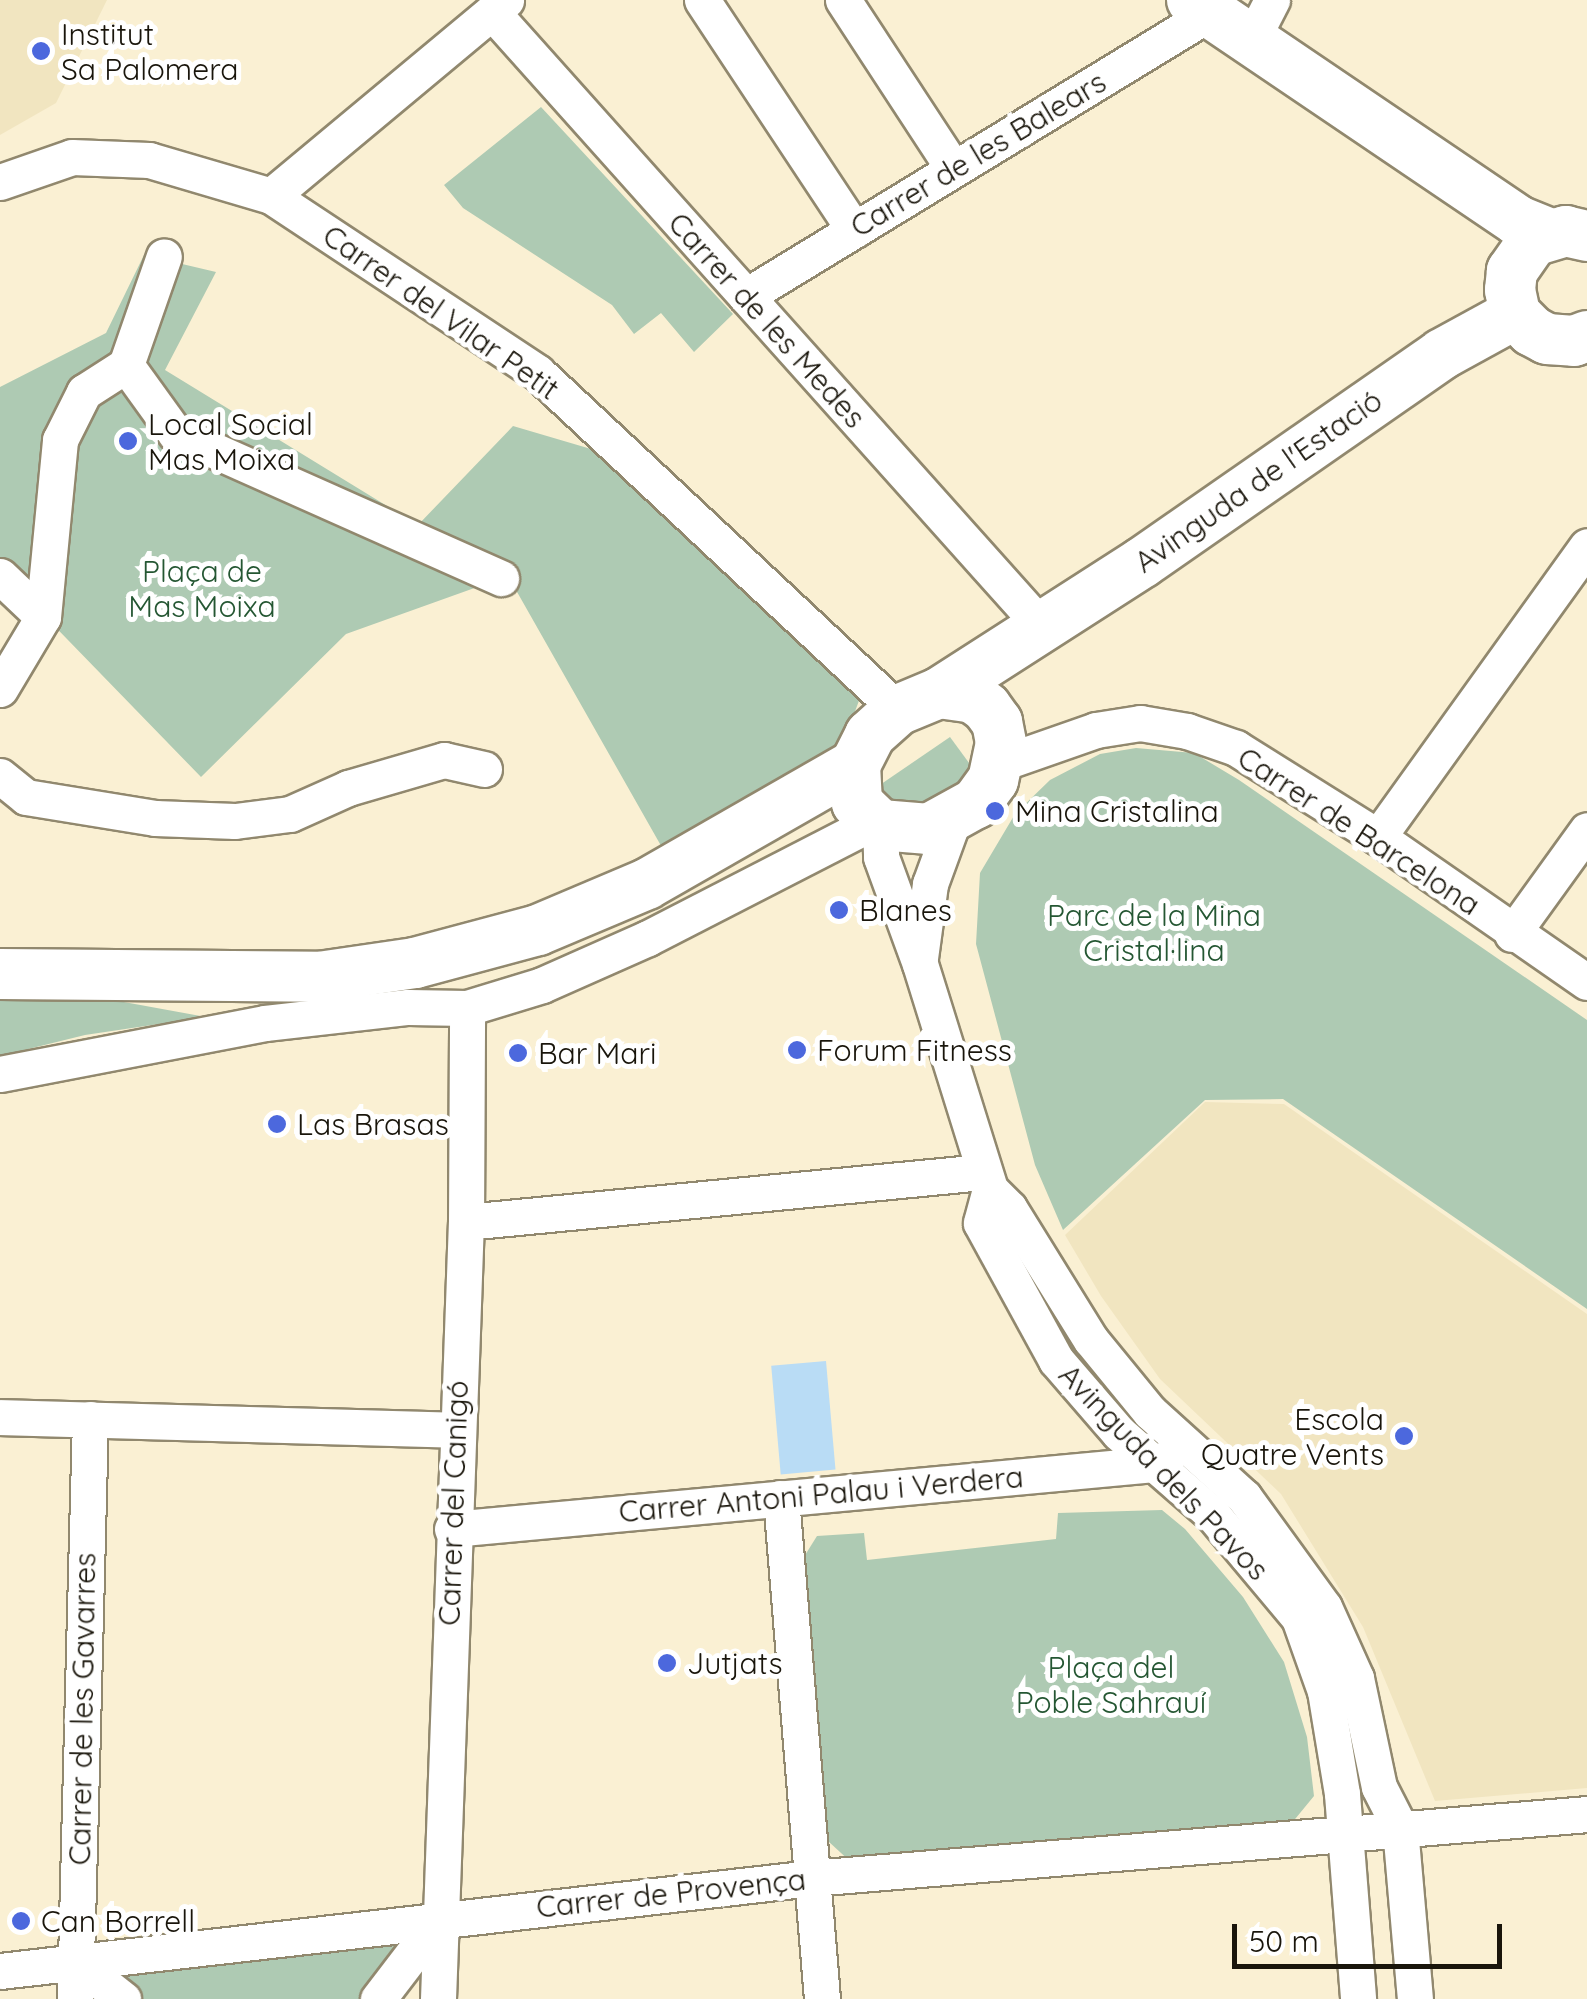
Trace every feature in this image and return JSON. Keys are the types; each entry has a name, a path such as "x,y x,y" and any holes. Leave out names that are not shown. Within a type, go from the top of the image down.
{"street":[{"path":"702,0 854,230"},
{"path":"842,0 953,168"},
{"path":"271,196 499,6"},
{"name":"Carrer de les Medes","path":"499,6 746,296 1023,640"},
{"path":"1201,6 1262,19 1544,236 1510,290 1515,314 1547,339 1574,341 1587,336"},
{"name":"Carrer de les Balears","path":"746,296 953,168 1201,6"},
{"name":"Carrer del Vilar Petit","path":"0,182 72,156 150,160 271,196 538,373 919,701"},
{"path":"0,689 43,617 60,440 84,392 126,365 164,256"},
{"name":"Avinguda de l'Estació","path":"919,701 1023,640 1442,354 1515,314"},
{"path":"126,365 175,433 500,578"},
{"path":"1378,837 1587,546"},
{"path":"0,576 43,617"},
{"path":"0,1074 265,1023 408,1007 467,1008 542,985 648,938 877,824 929,828 954,818 976,804 998,743 1023,640"},
{"path":"877,824 856,803 855,765 870,735 919,701 972,698 986,707 998,743"},
{"name":"Carrer de Barcelona","path":"998,743 1140,724 1186,731 1236,748 1378,837 1512,934 1587,982"},
{"path":"0,776 26,797 155,818 236,821 290,814 348,788 444,760 484,769"},
{"path":"0,974 319,977 415,963 538,930 646,884 855,765"},
{"name":"Avinguda dels Pavos","path":"920,964 930,884 954,818"},
{"name":"Avinguda dels Pavos","path":"877,824 881,857 920,964 986,1181 1009,1208 1091,1340 1150,1412 1244,1497 1324,1607 1356,1678 1379,1787 1400,1828 1416,1999"},
{"path":"1512,934 1587,830"},
{"path":"319,977 408,1007"},
{"name":"Carrer del Canigó","path":"438,1999 455,1430 466,1222 467,1008"},
{"path":"466,1222 986,1181"},
{"name":"Avinguda dels Pavos","path":"986,1181 981,1223 1056,1360 1120,1433 1213,1515 1299,1618 1324,1691 1344,1834 1358,1999"},
{"path":"0,1417 455,1430"},
{"name":"Carrer de les Gavarres","path":"75,1999 90,1419"},
{"name":"Carrer Antoni Palau i Verdera","path":"452,1529 1154,1464 1188,1449"},
{"path":"781,1498 822,1999"},
{"name":"Carrer de Provença","path":"0,1972 811,1878 1587,1814"},
{"path":"378,1999 440,1918"},
{"path":"76,1962 124,1999"}],"shaded area":[{"name":"Institut Sa Palomera","path":"0,0 107,0 56,103 0,135"},
{"name":"Escola Quatre Vents","path":"1205,1102 1284,1104 1587,1314 1587,1788 1435,1801 1363,1627 1281,1494 1160,1379 1101,1296 1065,1235"}],"green space":[{"path":"541,107 733,314 694,352 661,313 634,334 612,305 463,208 444,185"},
{"name":"Plaça de Mas Moixa","path":"144,255 216,272 165,370 418,525 513,426 608,454 860,698 844,741 771,796 664,851 508,576 346,634 201,777 0,570 0,387 106,333"},
{"path":"950,737 972,767 943,806 914,816 871,791"},
{"name":"Parc de la Mina Cristal·lina","path":"1136,748 1194,753 1239,780 1587,1020 1587,1309 1283,1099 1205,1100 1063,1230 1035,1165 976,944 980,873 1015,814 1050,780 1100,754"},
{"path":"0,998 102,998 206,1017 85,1035 0,1056"},
{"name":"Plaça del Poble Sahrauí","path":"1162,1510 1185,1529 1243,1597 1284,1662 1307,1737 1314,1796 1291,1824 853,1864 816,1830 797,1568 817,1536 864,1533 867,1560 1056,1539 1058,1513"},
{"path":"431,1924 373,1999 131,1999 85,1964"}],"water":[{"path":"826,1361 835,1470 781,1474 771,1366"}],"place":[{"name":"Institut Sa Palomera","path":"41,51"},
{"name":"Local Social Mas Moixa","path":"128,441"},
{"name":"Mina Cristalina","path":"995,811"},
{"name":"Blanes","path":"839,910"},
{"name":"Forum Fitness","path":"797,1050"},
{"name":"Bar Mari","path":"518,1053"},
{"name":"Las Brasas","path":"277,1124"},
{"name":"Escola Quatre Vents","path":"1404,1436"},
{"name":"Jutjats","path":"667,1663"},
{"name":"Can Borrell","path":"21,1921"}]}
